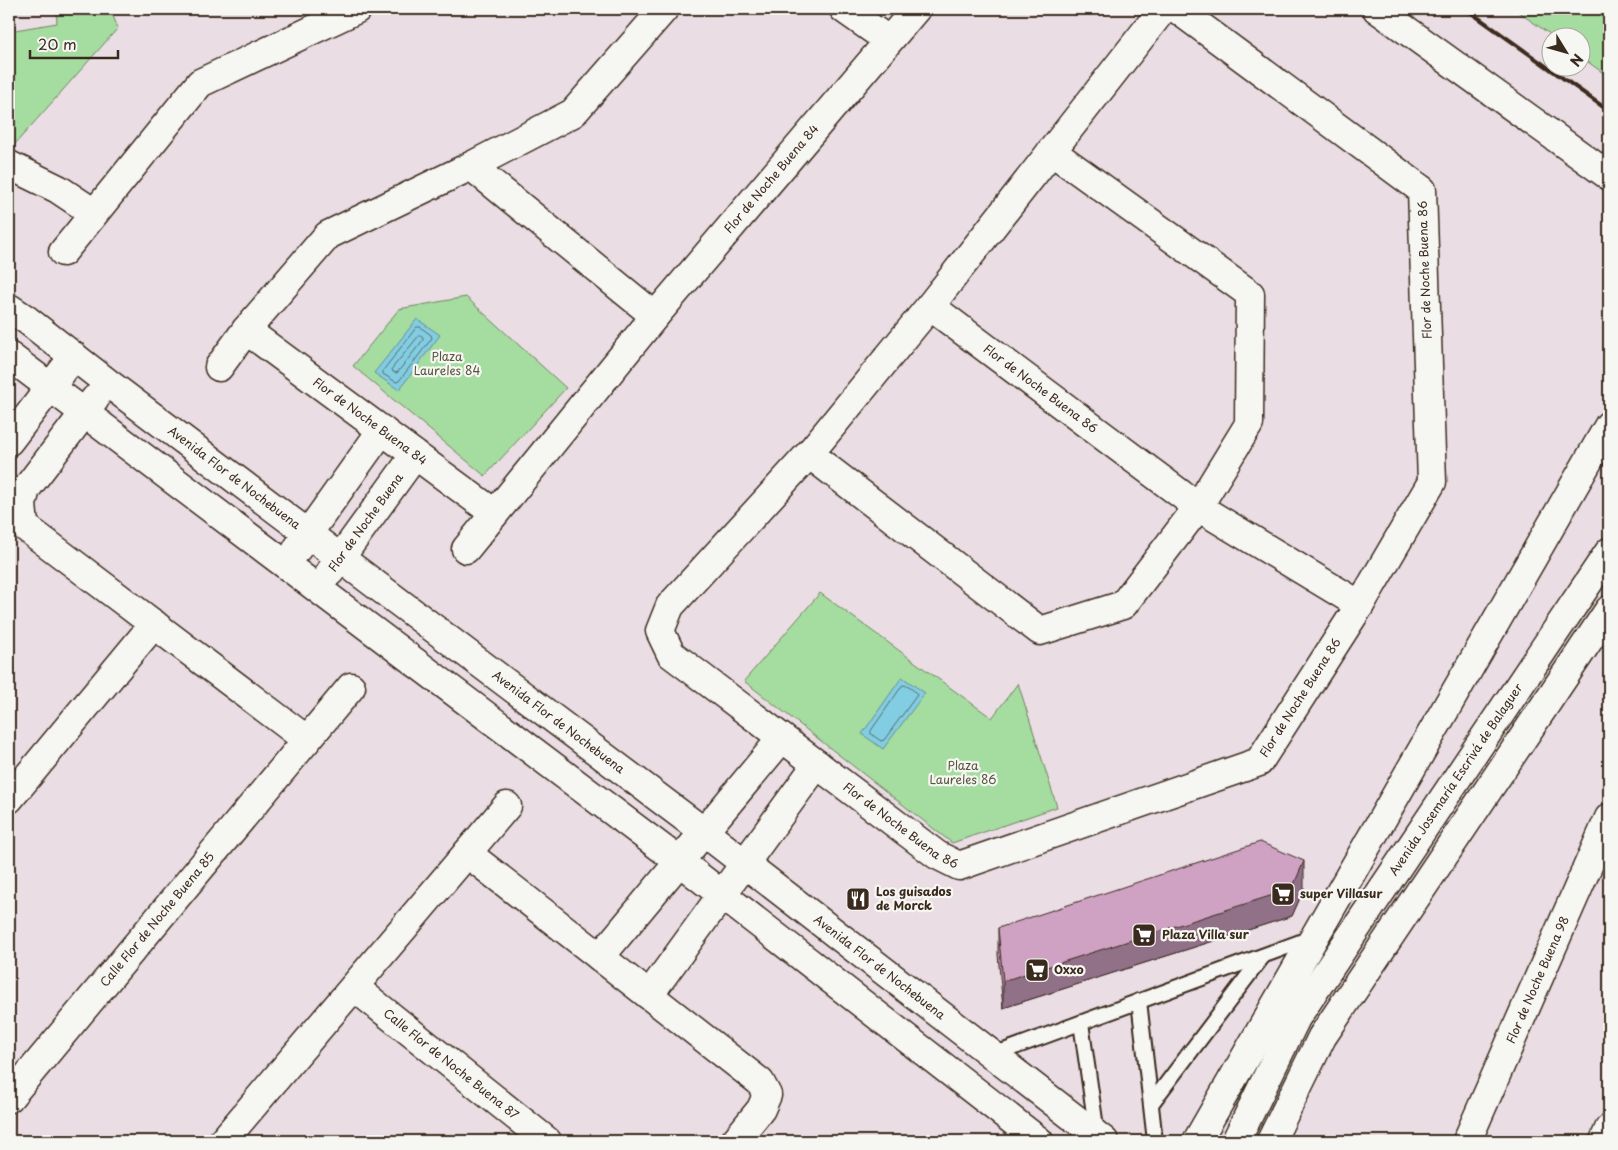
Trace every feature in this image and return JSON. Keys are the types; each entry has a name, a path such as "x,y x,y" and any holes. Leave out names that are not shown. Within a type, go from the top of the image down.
{"street":[{"path":"63,252 200,83 357,9"},
{"path":"218,367 246,330 328,235 471,166 573,113 664,9"},
{"path":"844,9 888,40"},
{"name":"Flor de Noche Buena 84","path":"466,549 655,316 916,9"},
{"name":"Flor de Noche Buena 86","path":"1163,9 930,306 809,454 670,606 660,631 671,654 937,855 959,866 1258,762 1360,605 1432,482 1422,190 1177,9"},
{"path":"1377,9 1609,176"},
{"path":"809,454 1040,631 1123,605 1198,507 1248,424 1250,294 1051,151"},
{"path":"9,165 58,190 94,213"},
{"path":"471,166 655,316"},
{"name":"Flor de Noche Buena 86","path":"930,306 1198,507 1360,605"},
{"name":"Avenida Flor de Nochebuena","path":"9,308 704,832 1101,1139"},
{"name":"Flor de Noche Buena 84","path":"246,330 494,513"},
{"path":"9,356 722,894 1039,1141"},
{"path":"9,441 74,356"},
{"path":"108,383 26,489 22,504 24,526 307,740"},
{"path":"1197,1141 1609,425"},
{"path":"286,566 382,430"},
{"name":"Flor de Noche Buena","path":"318,589 415,455"},
{"name":"Avenida Josemaría Escrivá de Balaguer","path":"1236,1141 1296,1018 1609,552"},
{"path":"1271,1141 1322,1037 1609,610"},
{"path":"9,799 154,624"},
{"name":"Calle Flor de Noche Buena 85","path":"9,1098 351,687"},
{"path":"600,957 782,738"},
{"path":"649,995 817,764"},
{"path":"232,1138 354,987 507,806"},
{"name":"Flor de Noche Buena 98","path":"1467,1141 1609,818"},
{"path":"467,853 760,1082 767,1096 761,1109 735,1141"},
{"name":"Calle Flor de Noche Buena 87","path":"354,987 547,1141"},
{"path":"1222,1141 1250,1112"},
{"path":"1604,1141 1609,1129"}],"lane":[{"path":"993,1055 1314,937"},
{"path":"1151,1104 1264,956"},
{"path":"1139,1002 1155,1141"},
{"path":"1080,1023 1101,1139"}],"green space":[{"path":"56,9 110,9 118,28 15,144 9,142 9,31 57,23"},
{"path":"1514,9 1609,9 1609,77 1590,63 1590,28 1541,28"},
{"name":"Plaza Laureles 84","path":"466,297 566,388 485,476 353,366 399,309"},
{"name":"Plaza Laureles 86","path":"820,593 992,718 1018,683 1057,807 952,843 744,681"}],"water":[{"path":"417,319 440,335 399,390 374,373"},
{"path":"902,677 925,693 883,749 862,734"}],"building":[{"path":"1260,842 1304,861 1292,889 1003,981 998,928"}],"railway":[{"path":"1466,9 1609,111"}],"place":[{"name":"super Villasur","path":"1283,894"},
{"name":"Los guisados de Morck","path":"858,899"},
{"name":"Plaza Villa sur","path":"1144,935"},
{"name":"Oxxo","path":"1037,970"}]}
